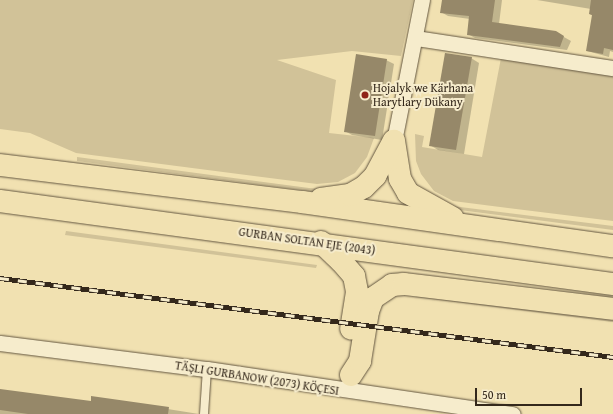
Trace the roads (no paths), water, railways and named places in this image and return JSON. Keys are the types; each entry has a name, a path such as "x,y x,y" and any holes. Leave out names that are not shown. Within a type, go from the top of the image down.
{"highway":[{"path":"302,202 350,195 364,187 375,176 394,141"},
{"path":"394,141 400,178 408,193 422,203 474,228"},
{"path":"0,165 302,202 474,228 613,246"},
{"name":"GURBAN SOLTAN EJE (2043)","path":"0,201 321,242 613,284"},
{"path":"321,242 354,276 357,292 346,360 350,383"},
{"path":"350,383 360,361 368,311 374,298 392,285 404,284 613,309"}],"street":[{"path":"394,141 416,38 422,0"},
{"path":"416,38 613,68"},
{"name":"TÄŞLI GURBANOW (2073) KÖÇESI","path":"0,343 207,370 350,383 513,414"}],"lane":[{"path":"204,414 207,370"}],"railway":[{"path":"0,278 613,357"}],"place":[{"name":"Hojalyk we Kärhana Harytlary Dükany","path":"365,95"}]}
